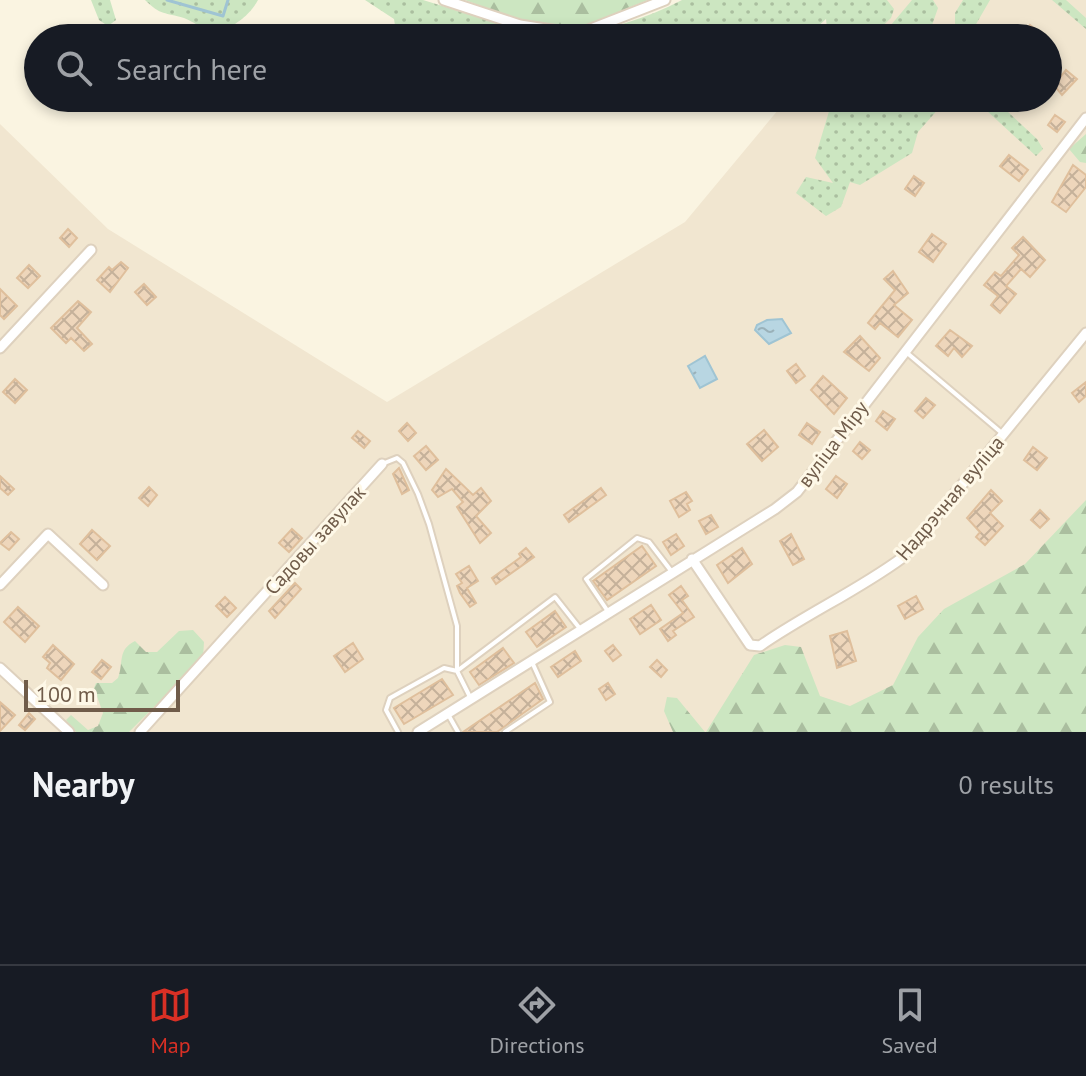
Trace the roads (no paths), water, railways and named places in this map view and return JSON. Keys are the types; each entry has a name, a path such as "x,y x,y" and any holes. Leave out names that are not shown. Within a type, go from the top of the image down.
{"street":[{"path":"444,0 517,24"},
{"path":"604,24 665,0"},
{"name":"вуліца Міру","path":"418,732 473,701 797,492 1086,118"},
{"path":"0,348 91,250"},
{"name":"Надрэчная вуліца","path":"692,559 750,645 760,646 805,615 872,580 902,558 1086,333"},
{"name":"Садовы завулак","path":"140,732 248,616 382,464"},
{"path":"0,585 48,534 103,585"},
{"path":"0,668 69,732"}],"lane":[{"path":"904,351 1003,434"},
{"path":"382,464 397,458 403,463 426,514 457,626 457,671 473,701"},
{"path":"609,613 586,579 637,538 649,542 672,572"},
{"path":"457,671 555,597 581,630"},
{"path":"505,732 550,702 532,662"},
{"path":"398,732 386,710 390,698 444,668 457,671"},
{"path":"449,716 458,732"}],"water":[{"path":"782,319 791,333 769,344 755,330 757,325 767,320"},
{"path":"705,356 717,379 700,388 688,366"}],"waterway":[{"path":"167,0 223,16 228,0"}]}
